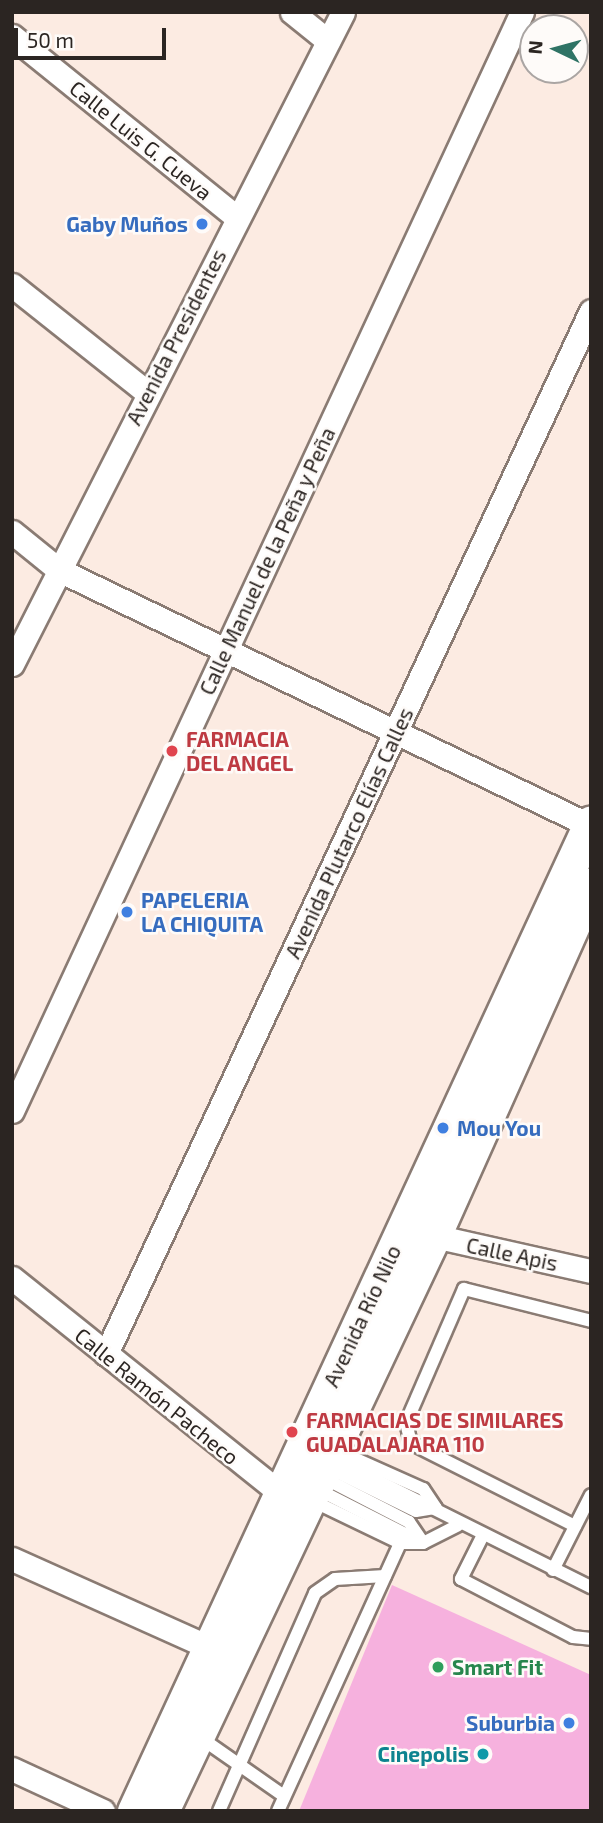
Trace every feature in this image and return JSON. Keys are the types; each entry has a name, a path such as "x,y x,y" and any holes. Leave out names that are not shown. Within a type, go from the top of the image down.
{"main road":[{"name":"Avenida Río Nilo","path":"156,1810 209,1647 314,1480 590,824"},
{"name":"Avenida Río Nilo","path":"156,1810 197,1736 314,1480 434,1236 591,885"}],"street":[{"path":"292,12 328,41"},
{"name":"Avenida Presidentes","path":"12,664 342,12"},
{"name":"Calle Manuel de la Peña y Peña","path":"12,1111 522,12"},
{"name":"Calle Luis G. Cueva","path":"12,36 236,217"},
{"path":"12,285 148,393"},
{"name":"Avenida Plutarco Elías Calles","path":"106,1354 591,311"},
{"path":"12,532 59,570 590,824"},
{"name":"Calle Apis","path":"434,1236 591,1271"},
{"name":"Calle Ramón Pacheco","path":"12,1278 106,1354 314,1480"},
{"path":"12,1559 209,1647"},
{"path":"12,1769 103,1811"}],"lane":[{"path":"575,1526 411,1443 406,1423 464,1289 591,1321"},
{"path":"314,1480 416,1511 436,1508"},
{"path":"314,1480 423,1489 436,1508 457,1525 591,1587"},
{"path":"314,1480 400,1543 423,1543 457,1525"},
{"path":"314,1480 423,1543"},
{"path":"552,1570 591,1495"},
{"path":"482,1537 461,1579 573,1637 591,1639"},
{"path":"278,1811 400,1543"},
{"path":"219,1811 315,1593 335,1579 385,1576"},
{"path":"197,1736 284,1796"}],"building":[{"path":"392,1585 591,1675 591,1811 299,1811"}],"place":[{"name":"Gaby Muños","path":"202,224"},
{"name":"FARMACIA DEL ANGEL","path":"172,751"},
{"name":"PAPELERIA LA CHIQUITA","path":"127,912"},
{"name":"Mou You","path":"443,1128"},
{"name":"FARMACIAS DE SIMILARES GUADALAJARA 110","path":"292,1432"},
{"name":"Smart Fit","path":"438,1667"},
{"name":"Suburbia","path":"569,1723"},
{"name":"Cinepolis","path":"483,1754"}]}
